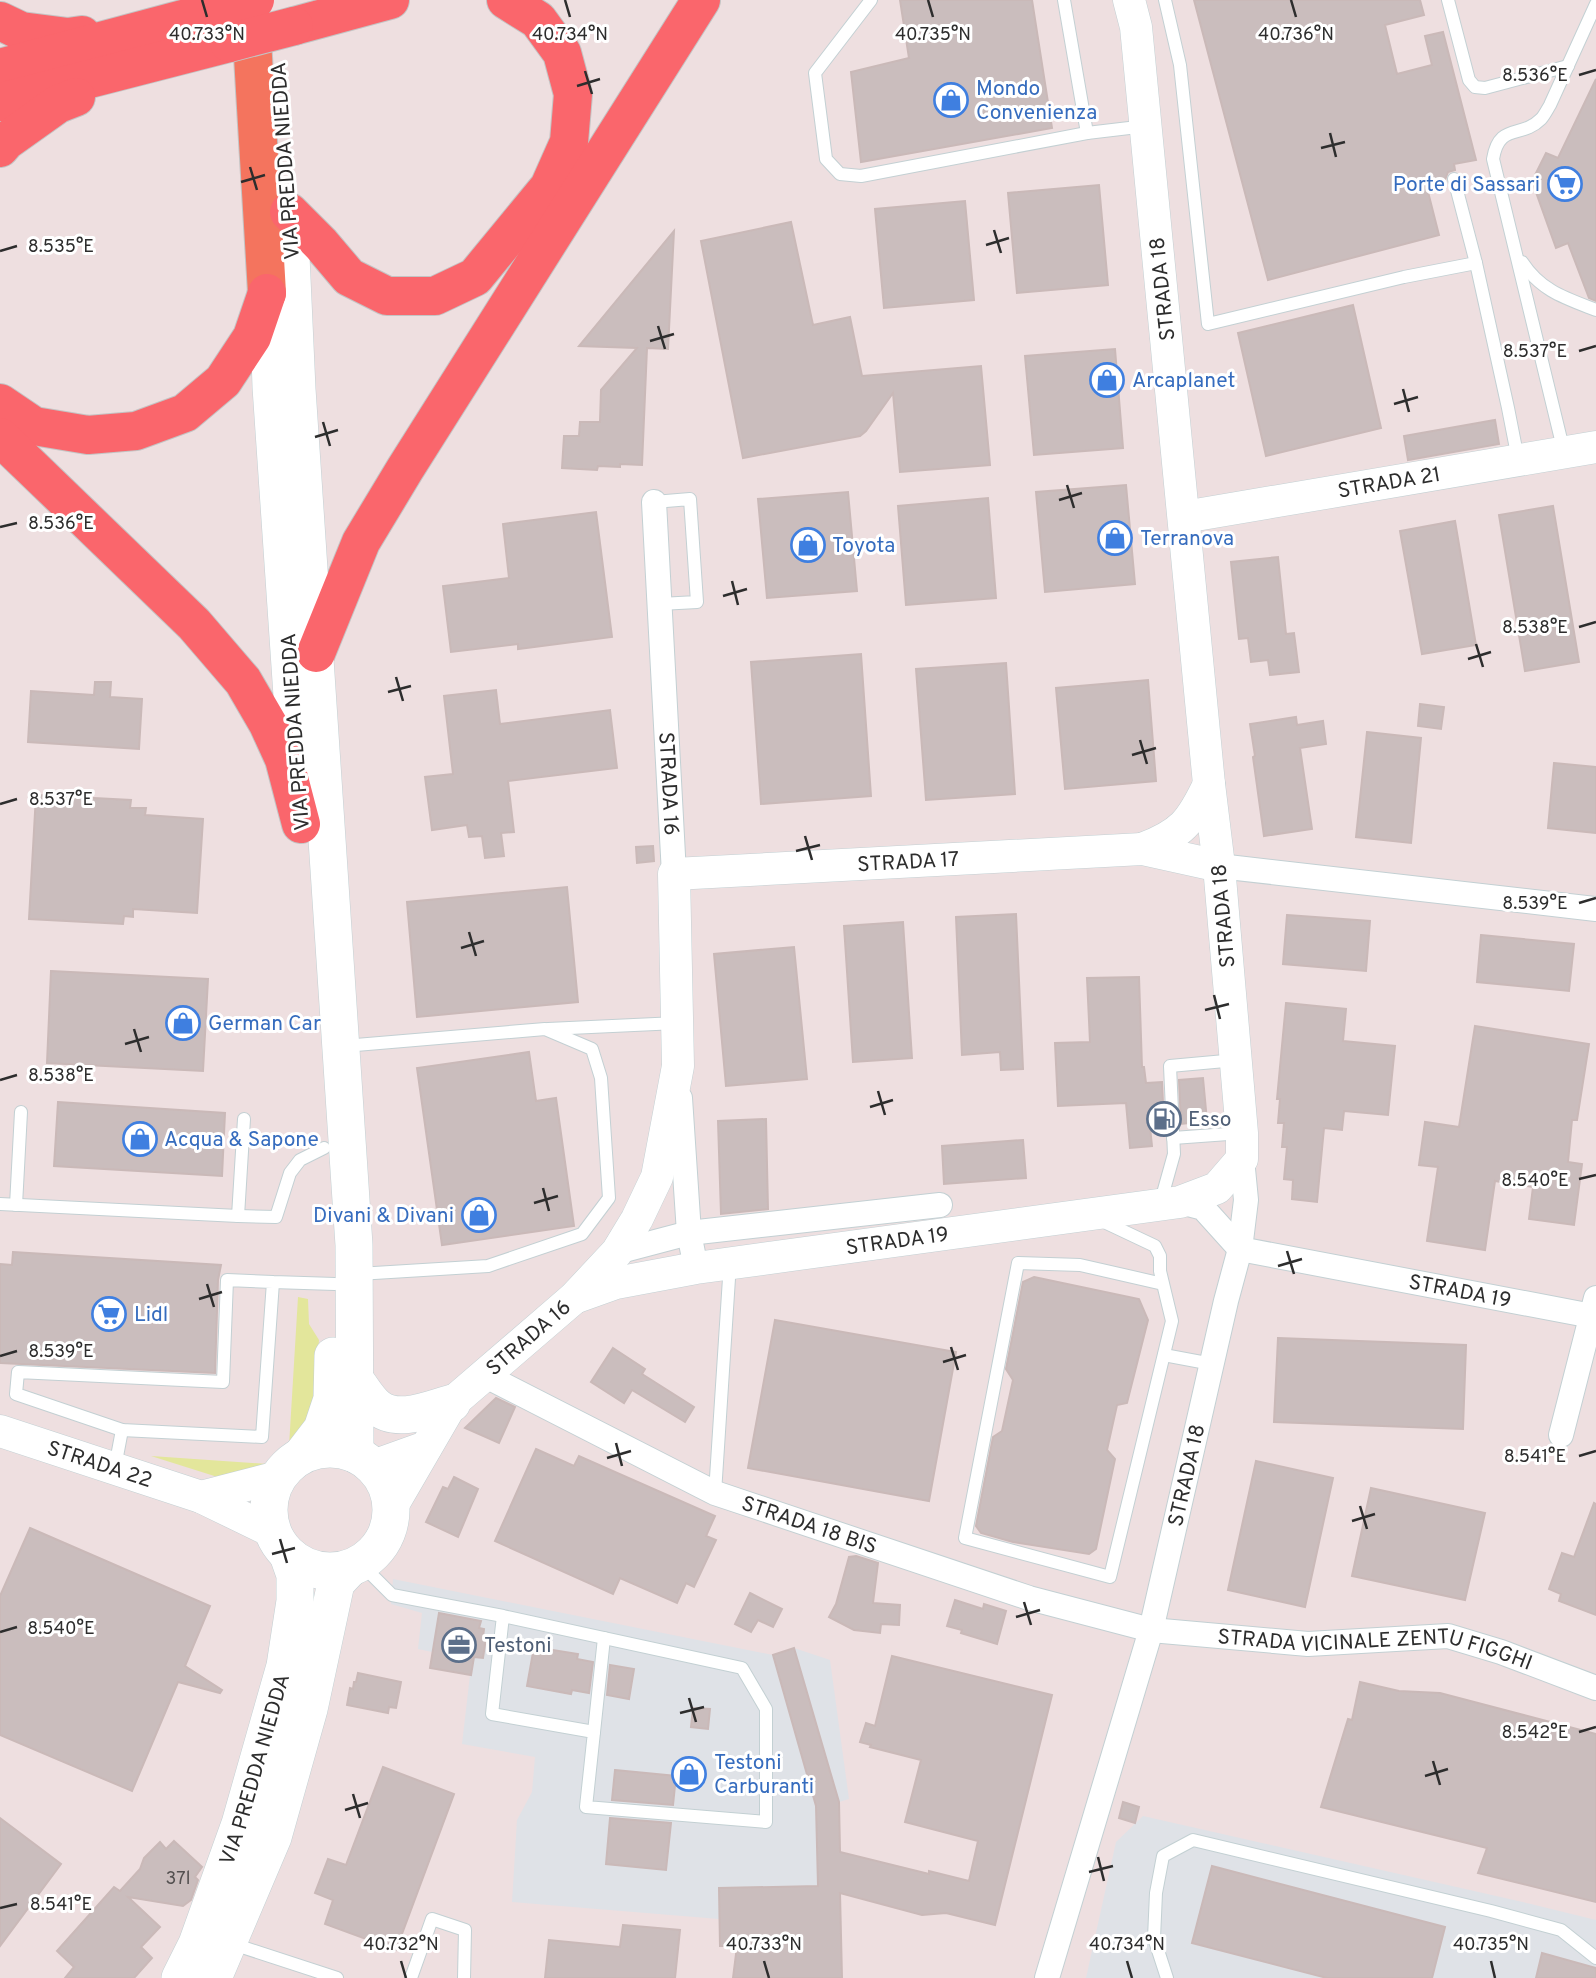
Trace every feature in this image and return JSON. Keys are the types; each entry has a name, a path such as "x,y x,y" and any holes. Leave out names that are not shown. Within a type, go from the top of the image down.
{"highway":[{"path":"0,21 21,31 68,37 390,0"},
{"path":"289,212 349,277 387,296 435,296 475,277 549,187 569,142 573,94 562,53 538,20 506,0"},
{"path":"316,653 360,542 701,0"},
{"path":"0,68 224,20"},
{"path":"0,102 224,20"},
{"path":"0,148 58,104 224,20"},
{"path":"0,403 34,426 88,435 136,431 185,413 223,381 252,337 268,293"},
{"path":"0,437 194,624 243,681 268,724 284,759 301,824"}],"main road":[{"name":"VIA PREDDA NIEDDA","path":"284,13 297,389 354,1245 345,1279 332,1399 321,1429 290,1466"},
{"name":"VIA PREDDA NIEDDA","path":"224,20 268,293 271,387 324,1148 345,1279 364,1460"},
{"path":"355,1380 377,1407 392,1415 408,1415 452,1402"},
{"path":"337,1449 364,1460 382,1479 388,1492 391,1507 389,1524 383,1539 373,1553 355,1565 324,1571 299,1563 281,1543 269,1518 272,1490 290,1466 319,1450 337,1449"},
{"name":"VIA PREDDA NIEDDA","path":"180,1978 197,1944 240,1824 285,1666 295,1601 295,1575 281,1543"},
{"name":"VIA PREDDA NIEDDA","path":"213,1978 273,1837 309,1709 336,1583 355,1565"}],"street":[{"name":"STRADA 18","path":"1046,1978 1151,1630 1240,1249 1247,1200 1219,866 1136,27 1129,0"},
{"name":"STRADA 21","path":"1184,517 1596,447"},
{"name":"STRADA 16","path":"654,502 674,874 678,1066 677,1237 696,1268"},
{"name":"STRADA 17","path":"1142,849 1166,840 1185,825 1199,806 1209,784"},
{"name":"STRADA 17","path":"674,874 1142,849 1219,866"},
{"path":"1219,866 1596,909"},
{"name":"STRADA 16","path":"391,1507 452,1402 574,1298 617,1252 637,1219 657,1177 678,1066"},
{"name":"STRADA 19","path":"574,1298 616,1283 696,1268 1170,1203 1217,1188 1242,1146"},
{"path":"1170,1203 1203,1208 1240,1249"},
{"path":"617,1252 677,1237 940,1205"},
{"name":"STRADA 19","path":"616,1283 677,1237"},
{"name":"STRADA 19","path":"1240,1249 1594,1307"},
{"path":"1560,1435 1594,1307"},
{"name":"STRADA 18 BIS","path":"484,1375 715,1493 1029,1598 1151,1630"},
{"name":"STRADA 22","path":"0,1431 201,1497 281,1543"},
{"path":"364,1460 426,1447"},
{"path":"201,1497 290,1466"},
{"name":"STRADA VICINALE ZENTU FIGGHI","path":"1151,1630 1308,1644 1448,1636 1501,1652 1596,1688"}],"lane":[{"path":"871,0 815,73 827,159 840,174 861,176 1087,133 1146,126"},
{"path":"1064,0 1087,133"},
{"path":"1165,0 1180,65 1208,324 1476,262"},
{"path":"1448,0 1469,80 1475,87 1485,88 1568,66"},
{"path":"1564,452 1493,159 1495,146 1505,134 1529,127 1541,119 1596,4"},
{"path":"1454,179 1476,262 1518,459"},
{"path":"1516,254 1531,276 1548,290 1596,310"},
{"path":"654,502 690,499 697,602 660,604"},
{"path":"341,1046 545,1029 677,1023"},
{"path":"273,1282 262,1437 122,1430 16,1394 18,1372 223,1382 227,1280 273,1282 345,1279 488,1266 582,1234 609,1198 601,1079 592,1049 545,1029"},
{"path":"1170,1203 1174,1154 1170,1066 1236,1060"},
{"path":"16,1205 21,1112"},
{"path":"238,1216 244,1119"},
{"path":"1173,1138 1242,1146"},
{"path":"0,1204 276,1217 290,1173 300,1160 324,1148"},
{"path":"1087,1215 1156,1246 1172,1321 1110,1577 965,1538 1018,1263 1080,1265 1163,1284"},
{"path":"715,1493 730,1264"},
{"path":"1164,1355 1212,1364"},
{"path":"115,1469 122,1430"},
{"path":"355,1565 392,1595 503,1616 742,1668 766,1709 766,1822 586,1807 604,1638"},
{"path":"503,1616 492,1714 594,1732"},
{"path":"1167,1978 1153,1938 1156,1893 1163,1856 1193,1840 1561,1930 1596,1958"},
{"path":"411,1978 432,1919 465,1930 464,1978"},
{"path":"229,1943 337,1978"}],"shaded area":[{"name":"Testoni Carburanti","path":"393,1579 773,1655 794,1648 830,1660 849,1799 839,1802 841,1944 720,1946 719,1919 512,1902 517,1820 532,1792 535,1757 462,1744 470,1675 430,1668 432,1652 418,1649 422,1613 391,1604"},
{"path":"1143,1816 1596,1920 1596,1978 1086,1978 1116,1842"}],"green space":[{"path":"298,1297 308,1299 309,1324 319,1340 313,1413 289,1446"},
{"path":"151,1456 268,1464 227,1480"}],"building":[{"name":"Mondo Convenienza","path":"900,0 1032,0 1052,128 861,162 851,72 909,58"},
{"path":"1194,0 1420,0 1424,15 1385,25 1397,74 1432,65 1425,36 1443,32 1476,160 1454,164 1455,170 1448,172 1445,180 1426,184 1439,235 1268,280"},
{"name":"Porte di Sassari","path":"1596,79 1596,301 1589,298 1568,243 1556,248 1532,181 1546,153 1558,158"},
{"path":"1099,185 1108,285 1017,293 1008,193"},
{"path":"965,201 974,300 884,308 875,209"},
{"path":"791,222 813,325 850,317 862,376 981,366 990,465 900,472 893,393 860,436 743,458 701,241"},
{"path":"674,231 668,349 647,348 642,465 598,466 597,470 562,468 564,436 579,436 580,422 600,422 601,390 637,348 579,346"},
{"path":"1353,305 1381,428 1266,456 1238,333"},
{"path":"1115,349 1123,448 1034,455 1025,356"},
{"path":"1495,420 1499,444 1408,460 1404,436"},
{"path":"1126,485 1135,584 1045,592 1036,492"},
{"name":"Toyota","path":"848,492 857,591 767,598 758,499"},
{"path":"988,498 996,598 906,605 898,506"},
{"path":"1553,506 1579,662 1525,671 1499,515"},
{"path":"596,512 612,637 518,649 518,644 451,652 443,586 509,578 503,524"},
{"path":"1455,521 1476,645 1422,654 1400,531"},
{"path":"1278,557 1286,634 1294,633 1299,672 1270,675 1268,660 1251,662 1248,638 1239,639 1231,562"},
{"path":"861,654 871,796 761,804 751,662"},
{"path":"1006,663 1015,794 926,800 916,669"},
{"path":"1148,680 1156,781 1065,789 1056,688"},
{"path":"95,682 111,682 110,697 142,699 139,749 28,742 31,691 94,695"},
{"path":"496,690 500,724 610,710 617,768 508,781 514,832 501,833 504,856 485,858 482,836 469,837 467,825 432,830 425,777 453,774 444,696"},
{"path":"1420,704 1444,707 1441,729 1418,726"},
{"path":"1296,717 1297,725 1323,721 1326,744 1300,748 1312,829 1264,836 1250,724"},
{"path":"1367,732 1421,738 1411,843 1356,837"},
{"path":"1554,763 1596,767 1596,833 1548,828"},
{"path":"36,795 131,800 130,808 146,808 145,815 203,819 197,913 133,909 133,917 124,916 123,924 29,919"},
{"path":"653,846 654,861 637,863 636,847"},
{"path":"567,887 578,1002 417,1017 407,902"},
{"path":"1016,914 1023,1069 1001,1070 1000,1052 962,1055 956,917"},
{"path":"1287,915 1370,921 1366,971 1283,964"},
{"path":"903,922 912,1058 853,1062 844,926"},
{"path":"1481,935 1574,944 1569,991 1477,982"},
{"path":"794,947 807,1079 726,1086 714,954"},
{"path":"51,971 208,979 203,1071 47,1063"},
{"path":"1139,977 1142,1067 1146,1083 1162,1082 1164,1125 1150,1127 1152,1146 1130,1148 1126,1103 1058,1106 1055,1043 1090,1042 1087,978"},
{"path":"1286,1003 1346,1009 1343,1041 1395,1046 1388,1115 1344,1111 1342,1130 1324,1128 1317,1202 1292,1199 1293,1180 1284,1179 1287,1147 1282,1147 1284,1123 1278,1123 1280,1099 1277,1099"},
{"path":"1475,1026 1589,1044 1577,1120 1572,1120 1568,1162 1582,1164 1574,1225 1529,1219 1533,1187 1495,1181 1485,1250 1427,1241 1438,1167 1419,1165 1425,1122 1459,1127"},
{"path":"529,1052 536,1101 556,1098 574,1226 442,1245 417,1068"},
{"path":"1203,1078 1207,1121 1181,1124 1179,1080"},
{"name":"Acqua & Sapone","path":"58,1102 225,1113 222,1176 54,1166"},
{"path":"766,1119 768,1209 721,1214 718,1121"},
{"path":"1023,1140 1026,1178 944,1184 942,1146"},
{"name":"Lidl","path":"13,1252 221,1265 218,1280 215,1373 0,1363 0,1264 12,1265"},
{"path":"1034,1277 1139,1299 1148,1320 1127,1403 1117,1405 1107,1450 1115,1459 1096,1549 1089,1554 1013,1542 981,1533 976,1526 993,1437 1002,1431 1013,1380 1006,1369 1023,1282"},
{"path":"775,1320 956,1352 929,1501 748,1468"},
{"path":"1278,1338 1466,1345 1463,1429 1274,1422"},
{"path":"613,1348 645,1369 642,1374 694,1407 685,1422 632,1390 624,1403 591,1382"},
{"path":"496,1398 515,1407 499,1443 465,1428"},
{"path":"536,1449 574,1466 579,1456 715,1516 706,1536 716,1540 694,1587 686,1583 677,1603 620,1578 613,1594 495,1541"},
{"path":"1256,1461 1333,1478 1305,1607 1228,1590"},
{"path":"454,1477 478,1489 458,1537 426,1522 443,1487 448,1489"},
{"path":"1371,1488 1485,1513 1465,1600 1352,1576"},
{"path":"1594,1503 1596,1615 1559,1601 1561,1594 1549,1589 1562,1553 1574,1557"},
{"path":"30,1528 210,1606 185,1666 222,1690 220,1693 178,1682 132,1791 0,1735 0,1596"},
{"path":"856,1556 878,1563 873,1603 900,1605 899,1625 881,1624 880,1633 854,1630 829,1617 836,1604 849,1557"},
{"path":"750,1593 782,1609 773,1627 758,1620 751,1632 735,1624"},
{"path":"955,1600 983,1609 984,1604 1006,1611 997,1644 947,1626"},
{"name":"Testoni","path":"439,1613 481,1621 479,1628 484,1629 483,1637 486,1638 483,1658 474,1657 471,1675 430,1668"},
{"path":"534,1647 578,1654 577,1659 593,1662 589,1693 572,1690 571,1694 527,1686"},
{"path":"794,1648 839,1802 840,1852 929,1874 929,1871 969,1881 978,1841 905,1822 921,1760 860,1742 866,1723 875,1726 892,1656 1052,1695 995,1925 946,1913 922,1915 840,1893 842,1978 733,1978 737,1946 720,1946 719,1888 818,1886 816,1806 773,1655"},
{"path":"610,1665 634,1669 629,1699 607,1695"},
{"path":"358,1673 401,1682 396,1708 389,1707 388,1713 347,1705 350,1688 353,1689"},
{"path":"1360,1682 1399,1691 1440,1693 1596,1734 1596,1902 1478,1873 1487,1848 1321,1807 1348,1719 1352,1720"},
{"path":"693,1708 710,1709 708,1729 691,1727"},
{"path":"383,1767 454,1794 396,1950 325,1924 333,1900 315,1893 328,1859 346,1865"},
{"path":"615,1770 676,1776 673,1805 612,1800"},
{"path":"1123,1802 1139,1807 1135,1823 1119,1818"},
{"path":"0,1818 61,1864 0,1946"},
{"path":"610,1818 671,1823 666,1870 606,1864"},
{"path":"174,1841 202,1867 195,1877 198,1880 191,1900 183,1906 128,1897 160,1927 141,1947 152,1958 134,1978 65,1978 74,1967 57,1951 114,1887 120,1891 140,1869 144,1858 160,1842 166,1849"},
{"path":"1212,1866 1445,1927 1432,1978 1327,1978 1192,1943"},
{"path":"623,1925 680,1930 675,1978 545,1978 549,1940 620,1947"},
{"path":"1542,1953 1596,1968 1596,1978 1536,1978"}],"place":[{"name":"Mondo Convenienza","path":"951,100"},
{"name":"Porte di Sassari","path":"1565,184"},
{"name":"Arcaplanet","path":"1107,380"},
{"name":"Terranova","path":"1115,538"},
{"name":"Toyota","path":"808,545"},
{"name":"German Car","path":"183,1023"},
{"name":"Esso","path":"1164,1119"},
{"name":"Acqua & Sapone","path":"140,1139"},
{"name":"Divani & Divani","path":"479,1215"},
{"name":"Lidl","path":"109,1314"},
{"name":"Testoni","path":"459,1645"},
{"name":"Testoni Carburanti","path":"689,1774"}]}
